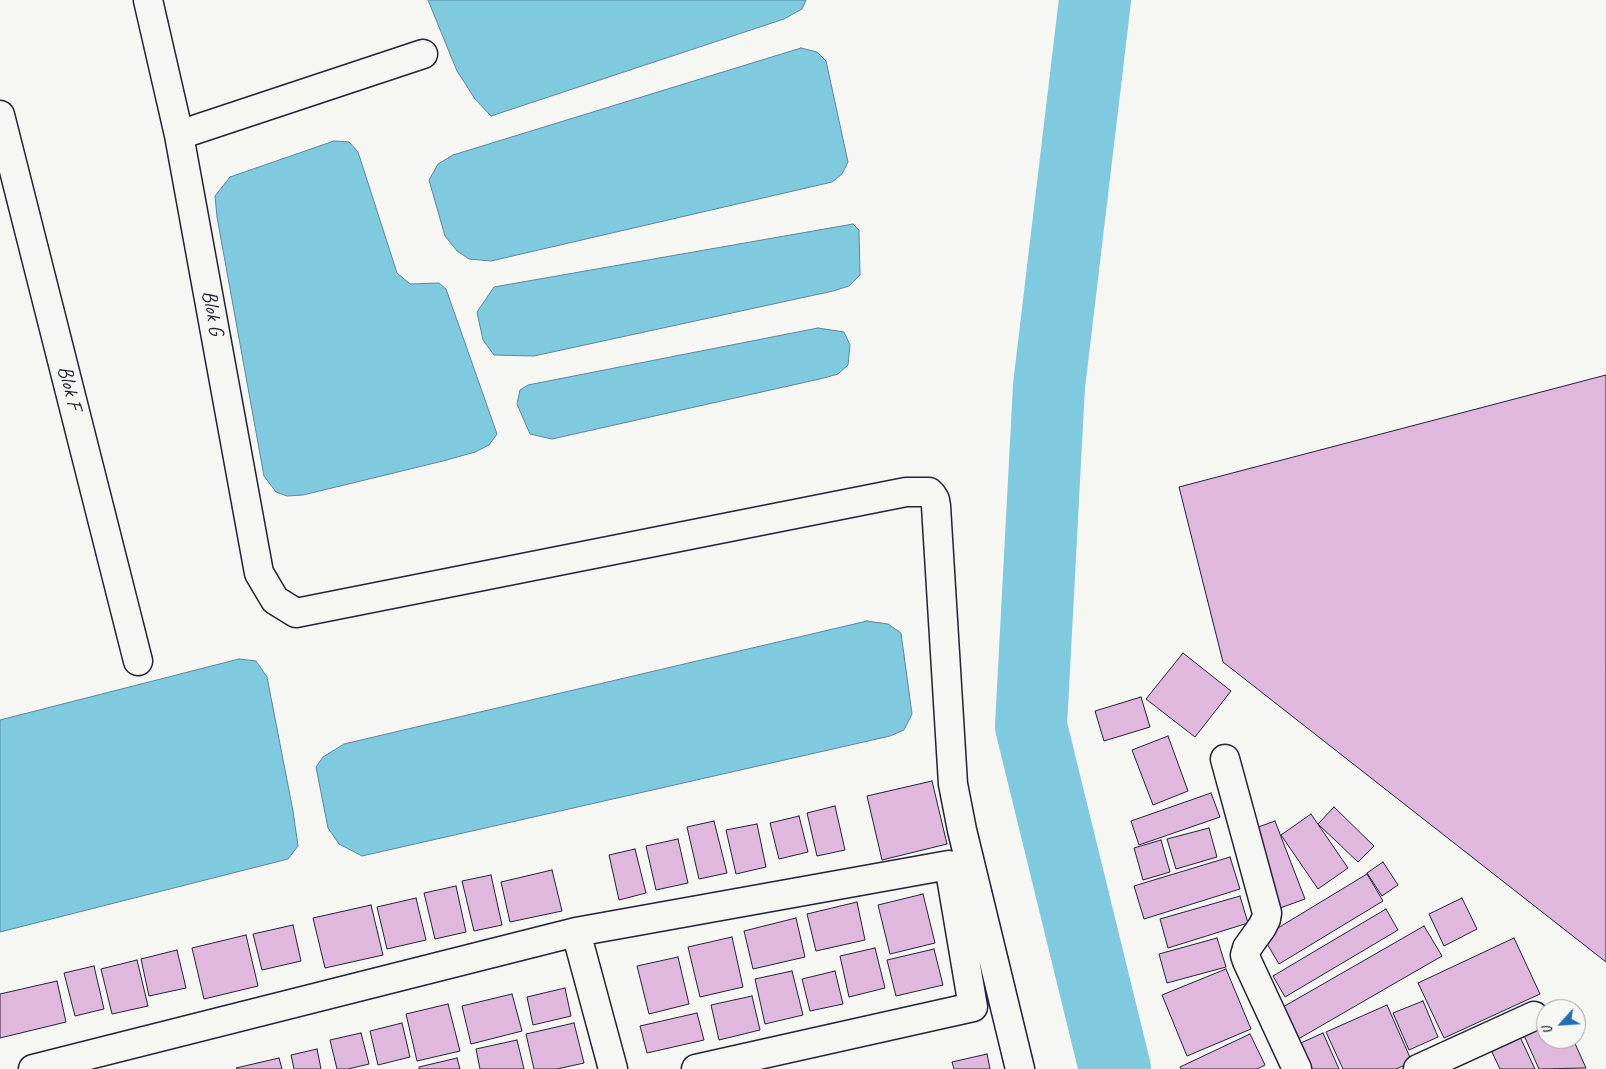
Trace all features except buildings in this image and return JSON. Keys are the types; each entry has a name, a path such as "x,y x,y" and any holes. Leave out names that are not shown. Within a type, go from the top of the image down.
{"street":[{"name":"Blok G","path":"148,0 179,135 259,573 275,600 296,613 906,492 929,492 935,500 936,506 953,784 962,830 1020,1069"},
{"path":"179,135 423,54"},
{"name":"Blok F","path":"0,115 138,661"},
{"path":"1225,759 1266,913 1266,920 1262,928 1247,948 1246,961 1297,1069"},
{"path":"32,1069 576,932 949,865 973,1007 696,1069"},
{"path":"576,932 613,1069"},
{"path":"1418,1069 1534,1016"}],"water":[{"path":"428,0 806,0 802,9 784,19 491,116 475,99 457,71"},
{"path":"801,48 817,52 826,61 848,162 842,174 832,182 491,261 469,259 457,251 445,236 429,180 438,164 453,155"},
{"path":"334,141 349,142 358,152 397,273 410,284 439,283 446,289 497,434 489,445 475,452 303,495 287,496 276,492 264,476 217,217 215,196 230,177"},
{"path":"853,224 859,230 860,275 849,286 534,356 494,355 483,340 477,312 494,287"},
{"path":"818,328 844,332 850,345 848,365 838,374 552,439 530,434 517,404 520,390 528,385"},
{"path":"867,621 888,624 901,633 912,714 904,730 890,736 362,856 339,844 328,828 316,767 323,757 344,744"},
{"path":"239,659 256,661 267,677 298,846 288,859 0,932 0,720"}],"waterway":[{"path":"1095,0 1049,386 1031,726 1115,1069"}]}
